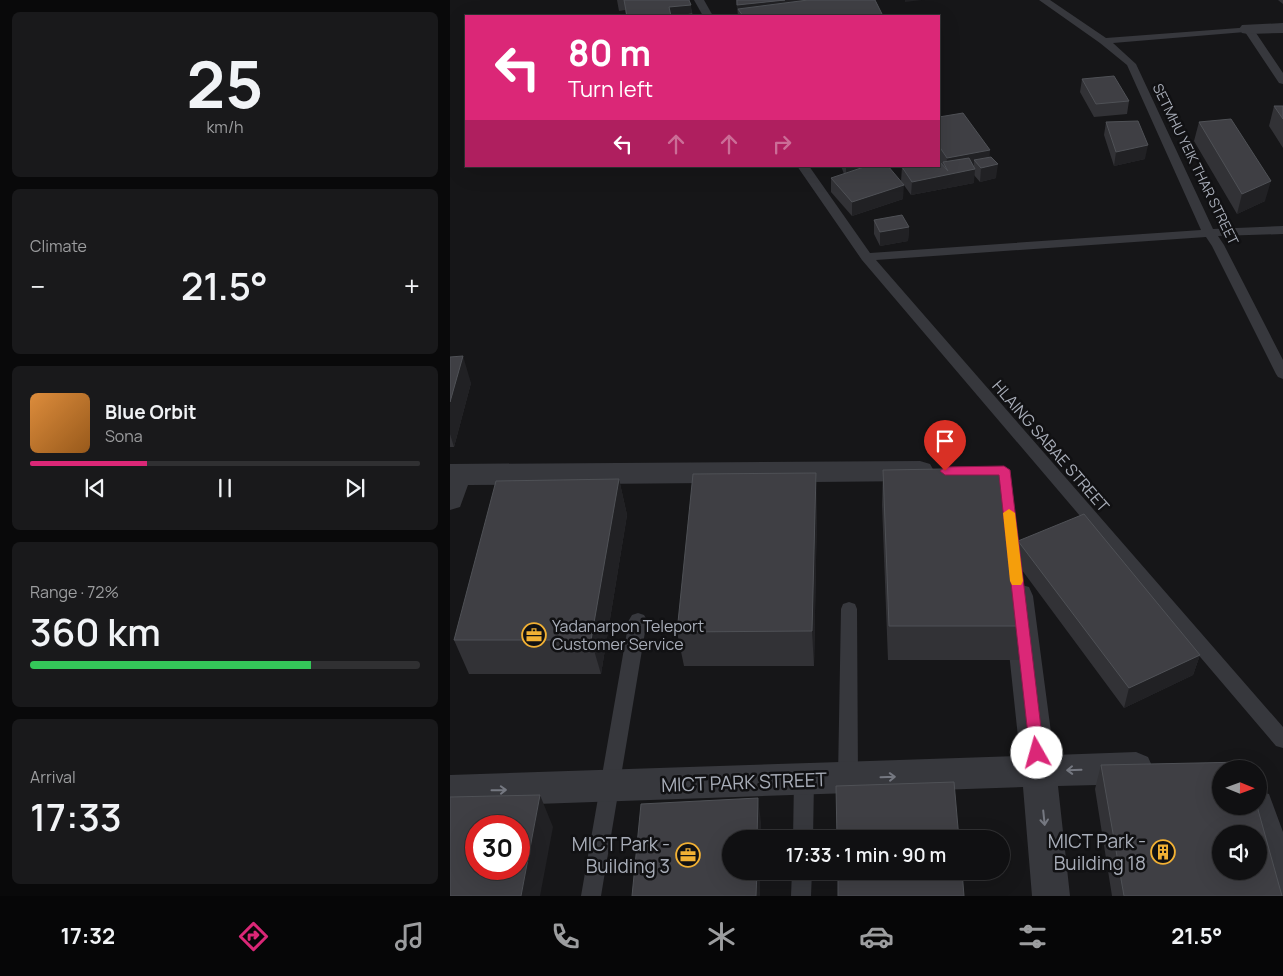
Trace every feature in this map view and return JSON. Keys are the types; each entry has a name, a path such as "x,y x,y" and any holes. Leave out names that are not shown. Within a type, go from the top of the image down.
{"street":[{"path":"1248,29 1283,28"},
{"path":"452,483 944,471"},
{"path":"1015,568 1052,896"},
{"name":"MICT PARK STREET","path":"450,791 1164,767"},
{"path":"1259,815 1283,883"}],"lane":[{"path":"699,0 707,15"},
{"name":"SETMHU YEIK THAR STREET","path":"1044,0 1104,41 1132,64 1209,232 1218,245 1283,374"},
{"path":"1104,41 1248,29 1283,81"},
{"name":"HLAING SABAE STREET","path":"804,167 866,257 1283,740"},
{"path":"866,257 1209,232 1283,230"},
{"path":"848,778 850,610"},
{"path":"591,896 638,620"},
{"path":"803,830 804,780"},
{"path":"801,896 802,880"}],"building":[{"path":"624,0 689,0 691,5 669,7 671,15 627,15"},
{"path":"737,0 785,0 737,5"},
{"path":"808,0 875,0 882,15 742,15 738,9"},
{"path":"1114,76 1129,101 1096,104 1082,79"},
{"path":"1274,106 1283,106 1283,119"},
{"path":"963,113 990,150 947,158 940,148 940,117"},
{"path":"1231,119 1271,181 1242,194 1199,122"},
{"path":"1138,121 1148,145 1116,152 1106,122"},
{"path":"991,157 998,164 981,168 974,160"},
{"path":"969,158 975,169 912,182 902,167 940,167 940,162 948,171 943,162"},
{"path":"864,167 889,167 904,185 852,202 831,178"},
{"path":"902,215 909,227 880,232 874,220"},
{"path":"463,356 450,402 450,357"},
{"path":"1004,468 1024,626 889,626 883,470"},
{"path":"816,473 812,631 677,632 693,474"},
{"path":"619,479 591,640 454,640 496,481"},
{"path":"1084,514 1200,655 1129,688 1018,541"},
{"name":"MICT Park - Building 18","path":"1212,763 1212,815 1260,815 1262,825 1212,825 1212,880 1267,880 1267,842 1282,896 1124,896 1101,765"},
{"path":"954,782 958,830 837,830 836,786"},
{"path":"540,795 530,848 530,815 465,815 465,880 524,880 521,896 450,896 450,797"},
{"name":"MICT Park - Building 3","path":"758,798 757,830 722,830 722,880 757,880 756,896 632,896 641,804"},
{"path":"838,880 963,880 964,896 838,896"}],"slow traffic":[{"path":"1009,513 1017,581"}],"place":[{"name":"Yadanarpon Teleport Customer Service","path":"534,635"},
{"name":"MICT Park - Building 18","path":"1163,852"},
{"name":"MICT Park - Building 3","path":"688,855"}],"route":[{"path":"945,471 1004,470 1037,753"}]}
